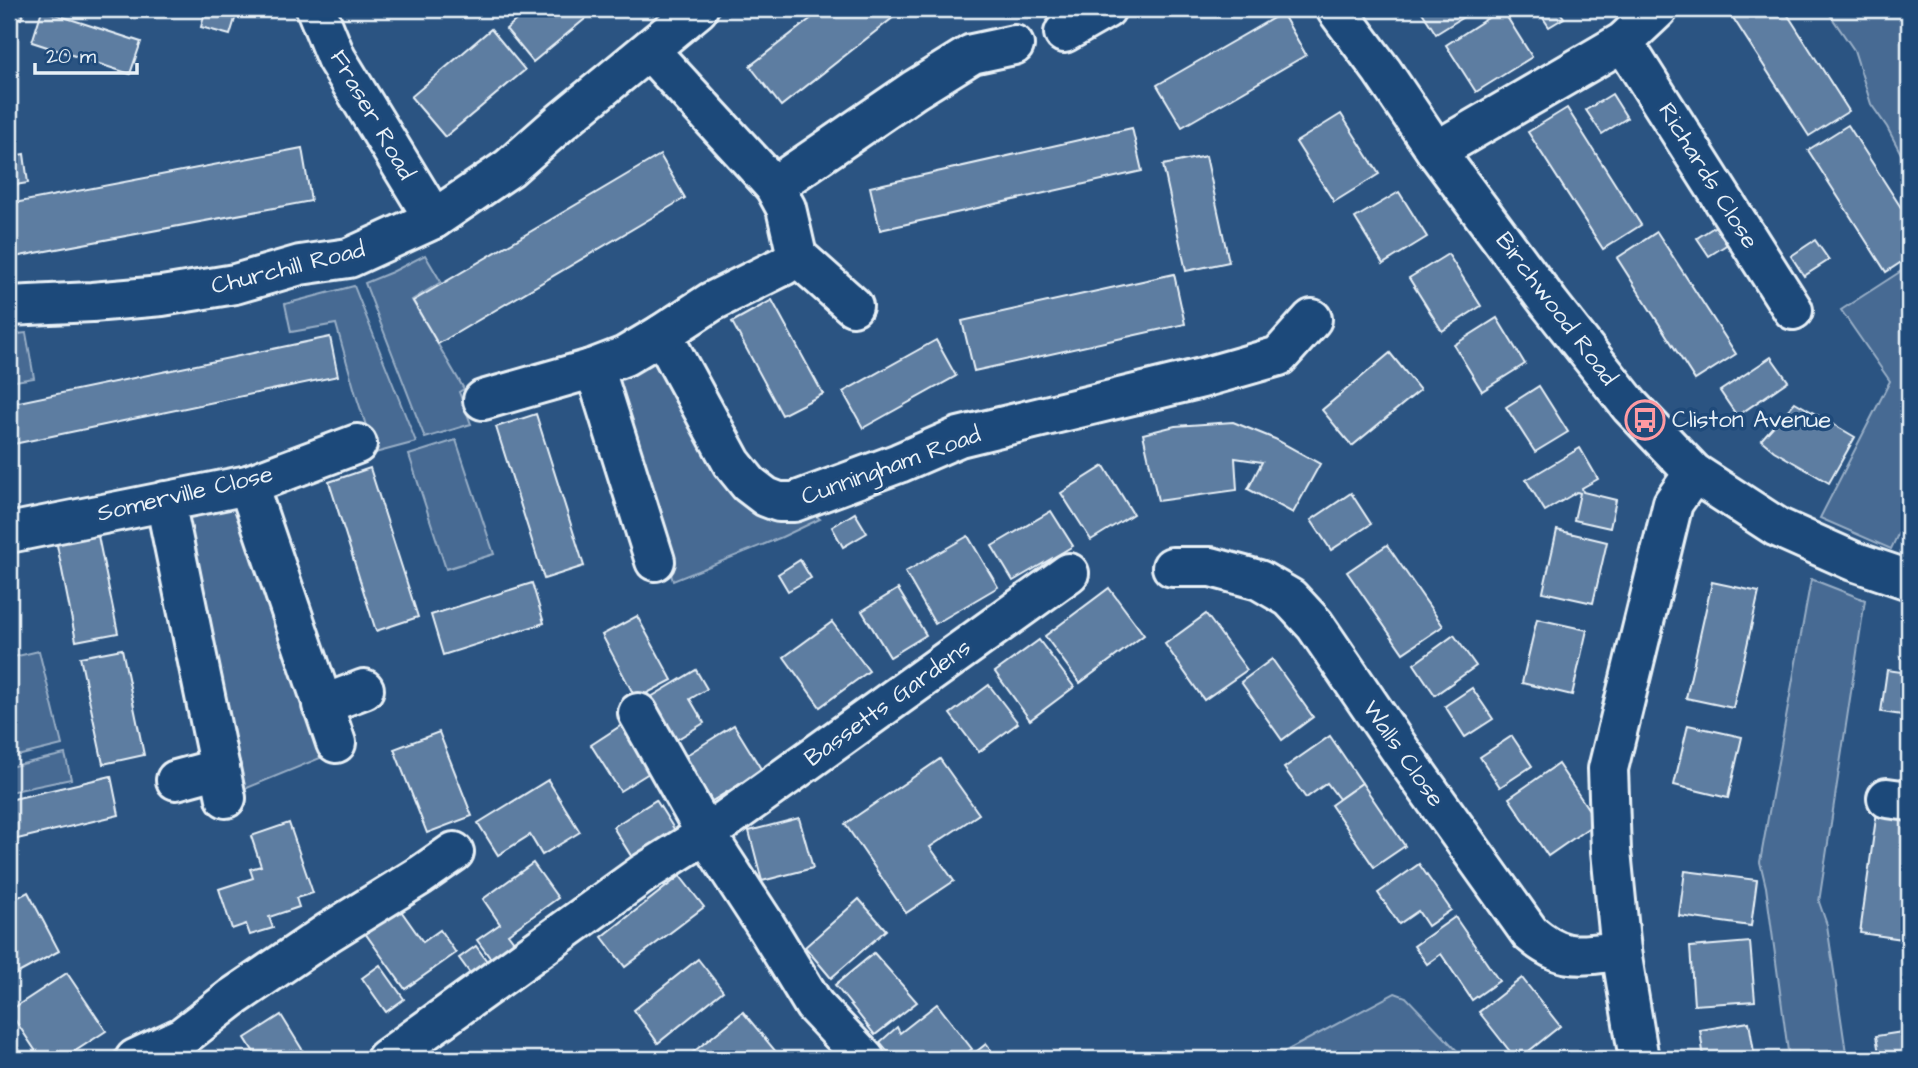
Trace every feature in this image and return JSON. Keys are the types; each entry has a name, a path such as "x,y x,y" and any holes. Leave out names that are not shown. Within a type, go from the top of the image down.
{"street":[{"name":"Fraser Road","path":"316,9 336,58 434,219"},
{"name":"Churchill Road","path":"9,306 162,296 235,284 300,265 349,257 434,219 509,168 698,9"},
{"path":"1064,33 1106,9"},
{"name":"Birchwood Road","path":"1336,9 1549,303 1630,406 1694,473 1777,527 1853,562 1909,580"},
{"path":"1436,150 1623,42 1658,9"},
{"name":"Richards Close","path":"1623,42 1793,310"},
{"path":"774,186 914,90 972,54 1014,45"},
{"path":"649,50 774,186 786,208 797,256 853,306"},
{"path":"483,400 591,369 625,356 711,302 783,266 797,256"},
{"name":"Cunningham Road","path":"662,334 732,463 749,484 766,497 779,502 794,502 899,463 959,437 1202,378 1279,356 1312,319"},
{"path":"591,369 600,386 655,561"},
{"name":"Somerville Close","path":"9,533 248,485 357,443"},
{"path":"1639,1059 1621,951 1611,851 1608,769 1674,503 1694,473"},
{"path":"248,485 336,743"},
{"path":"165,501 223,783 176,780"},
{"name":"Walls Close","path":"1172,566 1223,570 1259,580 1290,598 1315,625 1530,933 1545,946 1562,953 1578,955 1621,951"},
{"name":"Bassetts Gardens","path":"386,1059 644,873 706,834 1069,573"},
{"path":"322,705 364,689"},
{"path":"638,713 706,834 814,1005 865,1059"},
{"path":"135,1059 183,1037 232,998 454,852"}],"shaded area":[{"path":"1826,9 1909,9 1909,169 1887,127 1871,104 1854,50"},
{"path":"425,255 441,282 412,300 464,389 459,392 471,424 425,438 365,283"},
{"path":"1909,266 1909,511 1891,549 1820,518 1890,381 1841,310"},
{"path":"354,286 416,442 375,453 336,324 291,332 285,304"},
{"path":"26,333 34,378 9,382 9,335"},
{"path":"656,360 777,518 815,515 820,519 673,581 626,421 618,378"},
{"path":"456,440 494,554 446,569 409,455"},
{"path":"241,504 330,754 242,790 184,520 189,511"},
{"path":"1811,579 1865,600 1819,902 1827,925 1847,1059 1789,1059 1766,887 1760,862"},
{"path":"39,651 62,745 9,758 9,658"},
{"path":"65,754 71,779 9,792 9,767"},
{"path":"1395,993 1406,997 1465,1059 1352,1059 1345,1052 1338,1059 1271,1059"}],"building":[{"path":"9,9 25,9 21,19 9,15"},
{"path":"206,9 238,9 230,35 201,27"},
{"path":"529,9 597,9 533,62 506,29"},
{"path":"823,9 904,9 781,106 750,66"},
{"path":"1420,9 1476,9 1436,34"},
{"path":"1502,9 1532,57 1476,92 1446,45"},
{"path":"1537,9 1558,9 1564,18 1549,27"},
{"path":"1737,9 1784,9 1849,111 1809,136 1730,13"},
{"path":"42,10 141,42 130,74 32,42"},
{"path":"1282,13 1306,55 1182,127 1157,85"},
{"path":"491,29 525,70 445,137 411,97"},
{"path":"1612,94 1627,118 1602,134 1586,110"},
{"path":"1567,108 1641,225 1603,249 1528,132"},
{"path":"1341,114 1379,174 1334,202 1296,142"},
{"path":"1848,125 1909,220 1909,257 1886,272 1808,150"},
{"path":"1132,128 1142,171 880,230 870,187"},
{"path":"302,148 311,201 9,258 9,204"},
{"path":"24,154 28,183 9,186 9,157"},
{"path":"660,155 685,198 438,344 413,301"},
{"path":"1206,156 1229,262 1186,271 1163,165"},
{"path":"1399,192 1427,237 1383,264 1355,218"},
{"path":"1722,222 1734,240 1709,256 1697,238"},
{"path":"1657,232 1736,354 1695,380 1617,258"},
{"path":"1815,240 1829,260 1804,276 1791,256"},
{"path":"1448,254 1481,306 1442,331 1409,278"},
{"path":"1174,274 1185,324 974,371 962,321"},
{"path":"772,300 823,394 782,415 732,322"},
{"path":"1497,318 1525,364 1482,391 1454,345"},
{"path":"330,337 338,376 9,445 9,404"},
{"path":"936,340 956,376 863,428 843,392"},
{"path":"1390,353 1420,390 1352,446 1322,410"},
{"path":"1771,357 1788,381 1737,416 1720,391"},
{"path":"1539,386 1568,432 1535,452 1506,407"},
{"path":"1795,402 1855,437 1829,483 1774,451 1761,440"},
{"path":"536,414 584,566 544,579 496,427"},
{"path":"1233,422 1275,439 1320,464 1293,513 1248,489 1262,462 1235,458 1237,490 1158,501 1143,434 1175,426"},
{"path":"1580,448 1598,479 1582,488 1583,492 1616,500 1610,528 1574,520 1580,493 1577,492 1545,511 1526,480"},
{"path":"1104,466 1133,514 1091,540 1061,493"},
{"path":"370,468 418,617 376,631 329,482"},
{"path":"1351,493 1371,524 1331,550 1311,520"},
{"path":"1051,511 1073,546 1013,581 992,546"},
{"path":"855,513 867,533 843,547 832,527"},
{"path":"1557,530 1607,542 1593,603 1543,592"},
{"path":"97,531 118,633 76,641 56,540"},
{"path":"968,536 998,587 935,624 905,572"},
{"path":"1387,545 1443,626 1403,653 1347,572"},
{"path":"800,560 811,578 788,591 778,574"},
{"path":"1712,582 1759,592 1733,708 1686,698"},
{"path":"532,583 544,623 443,655 431,615"},
{"path":"1109,588 1144,635 1080,683 1045,636"},
{"path":"898,589 926,635 890,657 862,611"},
{"path":"1206,614 1247,670 1204,700 1165,644"},
{"path":"637,616 672,680 636,699 602,635"},
{"path":"1537,619 1587,630 1572,695 1522,683"},
{"path":"832,622 869,671 820,707 784,657"},
{"path":"1454,635 1476,666 1435,695 1414,664"},
{"path":"1039,640 1074,687 1030,720 995,672"},
{"path":"122,649 144,755 103,764 80,657"},
{"path":"1272,659 1313,717 1282,740 1241,682"},
{"path":"696,670 707,689 690,699 704,723 671,743 646,700"},
{"path":"1887,670 1909,673 1909,716 1881,712"},
{"path":"989,685 1018,723 979,752 950,714"},
{"path":"1472,688 1493,719 1465,737 1445,706"},
{"path":"628,721 657,768 620,791 591,745"},
{"path":"734,725 766,777 747,788 743,782 712,801 685,756"},
{"path":"1688,725 1742,737 1728,798 1674,785"},
{"path":"439,732 472,816 427,833 394,749"},
{"path":"1330,736 1362,783 1339,799 1327,783 1306,798 1284,768"},
{"path":"1512,736 1532,766 1500,787 1480,757"},
{"path":"940,759 979,814 930,847 954,881 906,913 845,824"},
{"path":"1558,764 1597,822 1548,856 1509,798"},
{"path":"111,776 119,815 9,841 9,800"},
{"path":"548,780 580,832 542,855 530,835 498,855 478,823"},
{"path":"1362,783 1405,846 1374,867 1331,805"},
{"path":"656,800 676,832 633,859 613,827"},
{"path":"1877,811 1909,816 1909,892 1903,939 1860,933"},
{"path":"799,818 813,868 762,881 749,831"},
{"path":"289,823 313,893 296,898 299,907 269,917 273,928 250,935 246,924 232,929 219,889 253,878 250,869 261,866 251,836"},
{"path":"533,863 558,898 508,934 517,946 494,963 477,940 500,924 483,899"},
{"path":"1419,864 1451,910 1428,926 1418,911 1399,924 1378,893"},
{"path":"1685,871 1757,880 1751,926 1679,916"},
{"path":"680,876 704,907 625,967 602,937"},
{"path":"28,892 59,951 9,978 9,902"},
{"path":"859,899 886,930 831,978 805,947"},
{"path":"399,908 423,942 440,930 456,953 405,989 365,933"},
{"path":"1455,917 1499,981 1472,1000 1441,954 1427,964 1414,946"},
{"path":"1750,942 1755,1001 1694,1005 1690,947"},
{"path":"476,946 492,968 475,980 459,958"},
{"path":"874,953 917,1002 875,1035 835,985"},
{"path":"698,959 723,991 658,1043 634,1010"},
{"path":"380,965 404,999 386,1012 362,978"},
{"path":"67,973 106,1031 63,1059 41,1059 9,1011"},
{"path":"1522,978 1560,1026 1516,1059 1479,1012"},
{"path":"937,1004 972,1049 959,1059 894,1059 880,1042 897,1027 900,1033"},
{"path":"743,1012 777,1053 769,1059 698,1059 692,1053"},
{"path":"281,1015 308,1059 258,1059 245,1038"},
{"path":"1749,1022 1755,1058 1704,1059 1700,1030"},
{"path":"1909,1031 1909,1059 1880,1059 1876,1036"},
{"path":"986,1044 996,1057 967,1059"}],"place":[{"name":"Cliston Avenue","path":"1645,420"}]}
